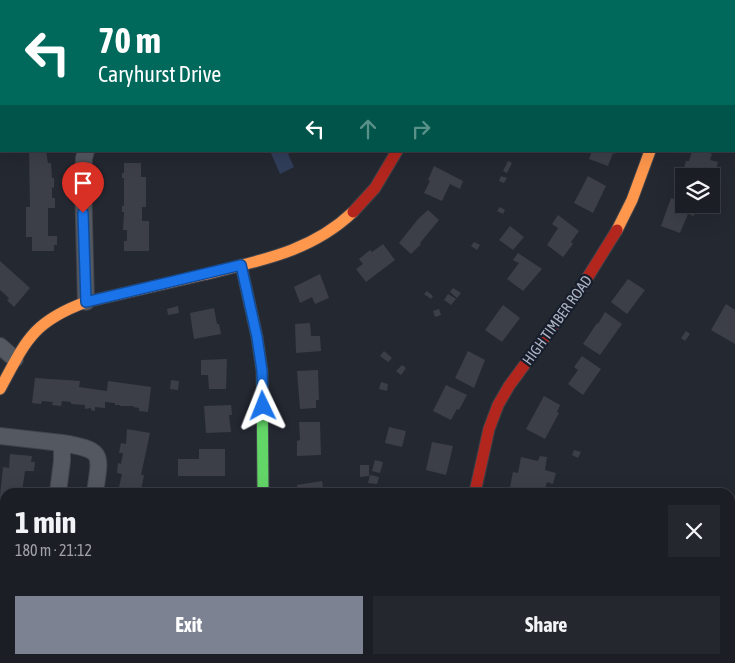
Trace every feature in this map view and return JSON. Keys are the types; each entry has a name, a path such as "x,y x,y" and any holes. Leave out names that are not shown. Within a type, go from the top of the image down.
{"street":[{"path":"86,152 83,181 86,302"},
{"path":"0,389 15,360 32,334 47,320 62,311 86,302 276,257 301,248 341,223 376,187 396,152"},
{"name":"HIGH TIMBER ROAD","path":"476,488 484,448 503,395 556,324 602,257 628,208 650,152"},
{"path":"241,265 257,337 262,371 263,488"},
{"path":"0,346 15,360"},
{"path":"0,436 90,448 98,456 99,466 96,488"},
{"path":"58,488 62,443"}],"water":[{"path":"270,152 292,152 288,154 294,167 280,174"}],"building":[{"path":"29,152 46,152 48,163 51,163 52,178 54,178 52,198 55,198 55,208 48,208 48,236 57,236 57,245 54,245 54,251 32,251 32,237 26,237 26,207 30,207"},
{"path":"592,152 616,152 615,154 613,153 608,166 589,159"},
{"path":"692,152 707,152 712,154 710,160 718,162 716,168 684,168 686,161 689,161"},
{"path":"508,161 512,163 507,173 503,171"},
{"path":"124,163 141,163 141,177 146,177 146,207 142,207 142,221 149,221 149,251 124,251 124,241 127,241 127,230 123,230 124,212 122,212 122,206 124,206 124,178 122,178 122,173 124,173"},
{"path":"434,166 463,181 460,189 450,184 442,201 424,193"},
{"path":"501,176 507,178 504,183 499,181"},
{"path":"588,176 606,186 593,213 574,203"},
{"path":"671,198 675,200 675,213 695,213 694,216 688,214 680,233 661,226"},
{"path":"500,207 505,210 503,214 497,211"},
{"path":"428,210 439,220 411,254 399,243 418,219"},
{"path":"558,215 579,231 571,242 573,244 563,257 547,245 558,228 552,224"},
{"path":"510,226 524,237 513,250 499,240"},
{"path":"474,242 480,245 477,250 471,246"},
{"path":"383,244 395,260 366,282 356,269 363,264 359,259 370,250 372,252"},
{"path":"518,253 542,269 523,291 507,279 519,263 513,260"},
{"path":"0,261 30,288 14,307 7,300 9,298 0,290"},
{"path":"320,274 329,298 315,304 312,297 300,303 294,287"},
{"path":"628,279 645,290 627,314 611,302"},
{"path":"453,288 461,293 457,298 450,292"},
{"path":"427,291 433,296 431,299 424,294"},
{"path":"448,294 456,299 451,305 444,300"},
{"path":"726,304 735,310 735,344 711,330"},
{"path":"503,305 520,318 502,342 485,330"},
{"path":"178,306 179,313 168,315 167,309"},
{"path":"214,308 221,334 194,339 190,313"},
{"path":"439,309 441,315 435,317 433,311"},
{"path":"605,312 622,324 600,355 583,344"},
{"path":"310,323 311,336 320,336 321,351 296,353 295,324"},
{"path":"686,331 690,334 685,341 681,338"},
{"path":"384,351 392,358 388,362 380,356"},
{"path":"468,351 485,360 474,388 455,378"},
{"path":"582,356 601,369 583,395 568,384 578,370 574,367"},
{"path":"227,359 226,389 209,389 208,375 201,375 201,360"},
{"path":"402,365 406,368 401,375 396,371"},
{"path":"318,370 319,400 316,400 316,408 300,409 297,371"},
{"path":"35,378 80,381 79,387 107,391 108,381 151,387 148,412 139,411 139,408 134,406 120,406 115,405 115,403 105,402 105,408 95,407 95,411 91,410 91,408 85,409 85,405 71,404 71,402 62,401 61,406 52,405 53,402 42,401 41,404 32,403"},
{"path":"171,380 179,381 178,390 170,389"},
{"path":"381,382 388,384 387,391 379,389"},
{"path":"446,385 467,395 451,420 433,411"},
{"path":"544,396 560,405 557,412 559,413 545,439 526,429"},
{"path":"231,405 232,415 229,415 231,432 206,433 204,406"},
{"path":"299,422 320,422 321,455 297,456 297,441 300,440"},
{"path":"389,427 406,431 402,447 385,443"},
{"path":"127,429 150,433 141,475 144,475 142,488 119,487 122,474 117,473 118,463 121,464 123,453 119,453 121,443 126,444"},
{"path":"432,442 453,446 446,475 426,470"},
{"path":"199,449 225,449 225,476 178,476 178,459 199,459"},
{"path":"574,450 581,452 578,458 572,455"},
{"path":"10,454 32,456 31,462 35,462 34,471 25,471 23,488 1,488 3,467 9,468"},
{"path":"540,456 547,457 545,470 556,473 553,484 547,482 545,488 510,487 513,472 518,473 521,457 538,461"},
{"path":"375,460 383,462 380,473 372,471"},
{"path":"360,465 369,465 369,476 360,477"},
{"path":"370,475 379,477 377,484 368,483"},
{"path":"322,481 323,488 297,488 297,485"}],"traffic: fast":[{"path":"241,265 257,337 262,371 263,488"}],"traffic: slow":[{"path":"617,230 632,200 650,152"},
{"path":"0,389 32,335 53,317 86,302 282,254 319,237 353,212"}],"traffic: jam":[{"path":"353,212 375,188 396,152"},
{"path":"476,488 489,429 498,405 509,386 581,288 617,230"}],"route":[{"path":"83,213 86,302 241,265 257,337 262,371 263,406"}]}
